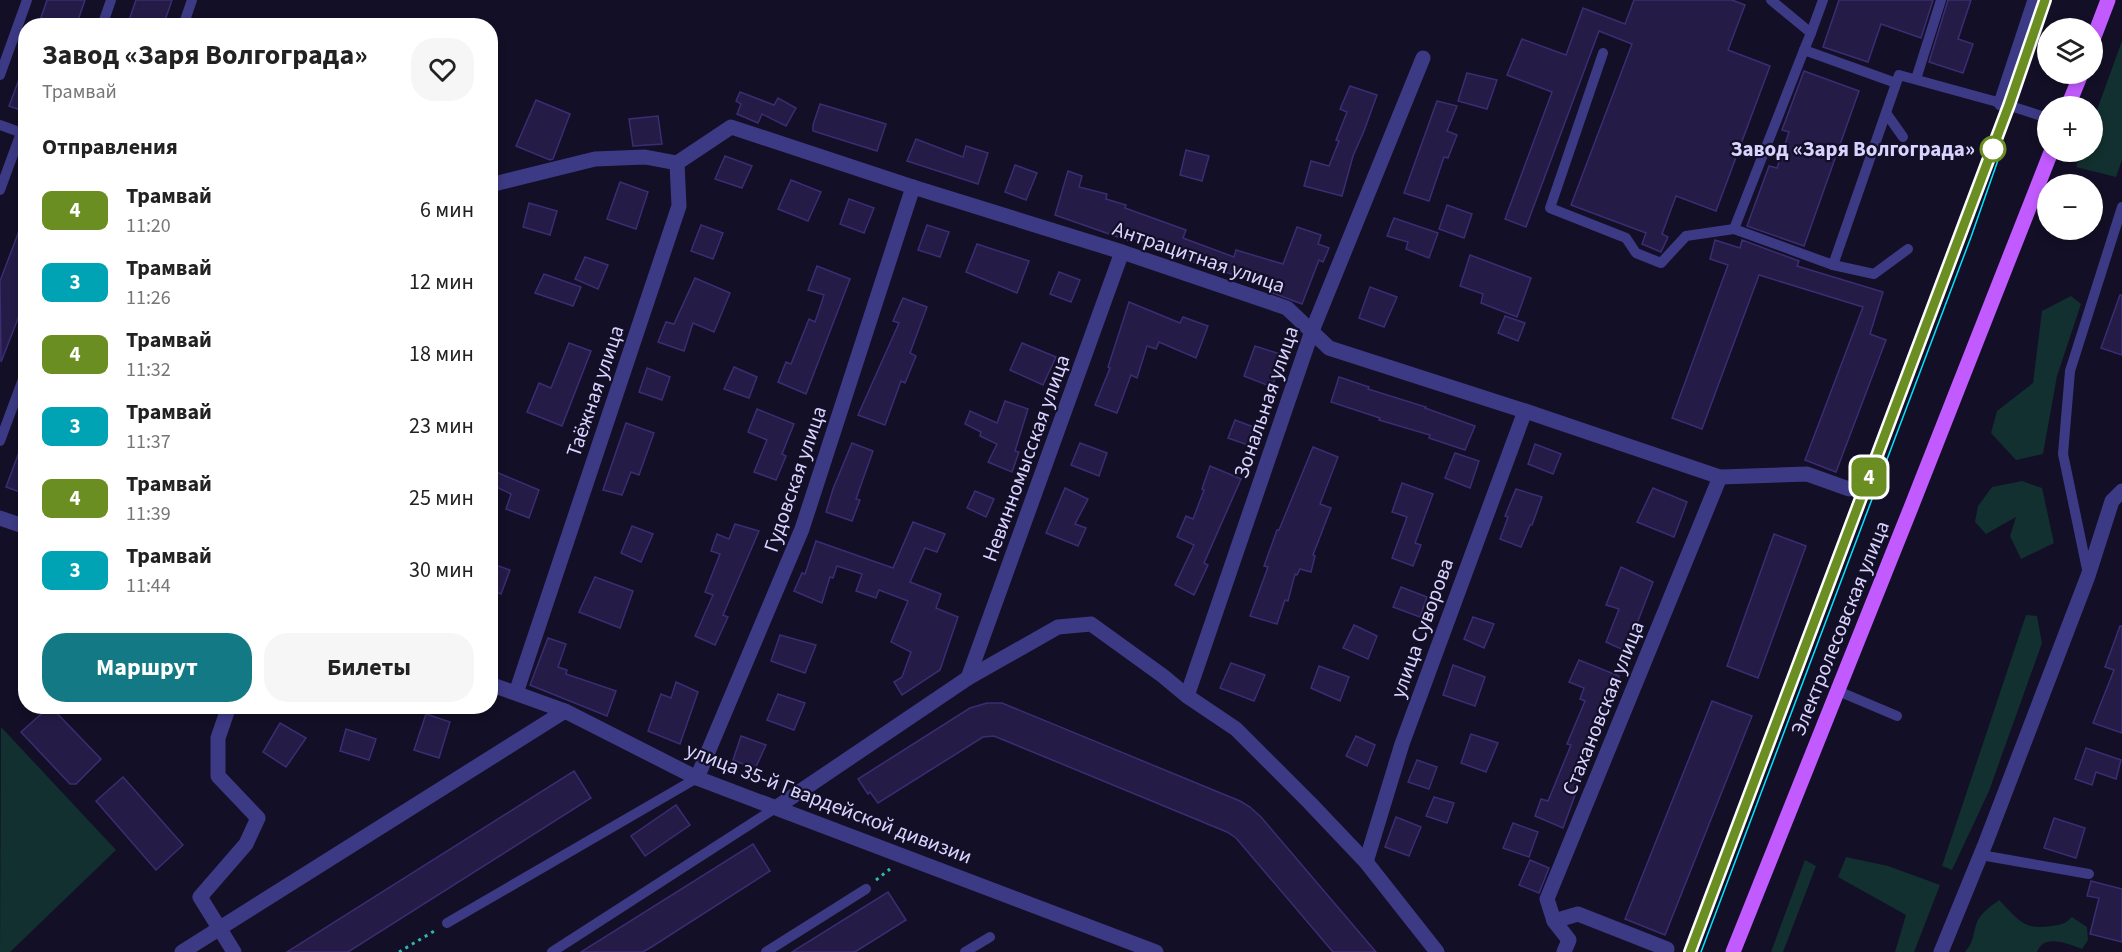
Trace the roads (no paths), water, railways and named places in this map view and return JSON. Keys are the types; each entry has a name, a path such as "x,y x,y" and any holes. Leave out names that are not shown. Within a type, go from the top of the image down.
{"main road":[{"path":"2101,18 2108,0"},
{"name":"Электролесовская улица","path":"1733,952 2047,162"}],"street":[{"path":"2001,103 2035,0"},
{"name":"Зональная улица","path":"1187,696 1312,331 1424,58"},
{"name":"Антрацитная улица","path":"676,163 731,127 1122,252 1287,308 1329,348 1720,477 1807,474 1849,489"},
{"path":"498,183 595,159 645,157 676,163"},
{"name":"Таёжная улица","path":"516,693 679,206 676,163"},
{"name":"Гудовская улица","path":"697,778 802,529 913,187"},
{"name":"Невинномысская улица","path":"968,678 1122,252"},
{"name":"улица Суворова","path":"1366,862 1402,744 1525,411"},
{"name":"Стахановская улица","path":"1564,952 1569,940 1554,921 1547,899 1720,477"},
{"path":"1941,952 1981,855 2088,576 2112,501 2122,490"},
{"path":"0,518 18,524"},
{"path":"777,807 968,678 1059,627 1091,624 1187,696 1236,729 1366,862 1437,952"},
{"name":"улица 35-й Гвардейской дивизии","path":"498,687 565,711 697,778 1156,952"},
{"path":"182,952 565,711"},
{"path":"226,714 218,738 218,776 258,818 246,844 200,897 234,952"},
{"path":"1554,921 1578,914 1667,949"}],"lane":[{"path":"21,18 27,0"},
{"path":"105,18 111,0"},
{"path":"186,18 192,0"},
{"path":"1771,0 1810,33"},
{"path":"1734,229 1822,0"},
{"path":"1916,79 1941,0"},
{"path":"0,75 18,25"},
{"path":"1804,50 1896,83"},
{"path":"1603,53 1550,208 1626,238 1636,253 1661,263 1686,236 1734,229 1833,265 1874,274 1908,249"},
{"path":"1833,265 1899,75 2037,114"},
{"path":"1886,113 1903,137"},
{"path":"0,125 18,131"},
{"path":"0,190 18,145"},
{"path":"2088,576 2063,454 2070,371 2122,207"},
{"path":"0,441 18,393"},
{"path":"1838,691 1897,716"},
{"path":"447,923 697,778"},
{"path":"552,952 777,807"},
{"path":"1981,855 2089,874"},
{"path":"766,952 866,889"},
{"path":"965,952 990,937"}],"tram line":[{"path":"1690,952 2009,105 2045,0"},
{"name":"4","path":"1690,952 2009,105 2045,0"},
{"path":"1701,952 1971,237 2004,143"}],"place":[{"name":"Завод «Заря Волгограда»","path":"1993,149"}]}
